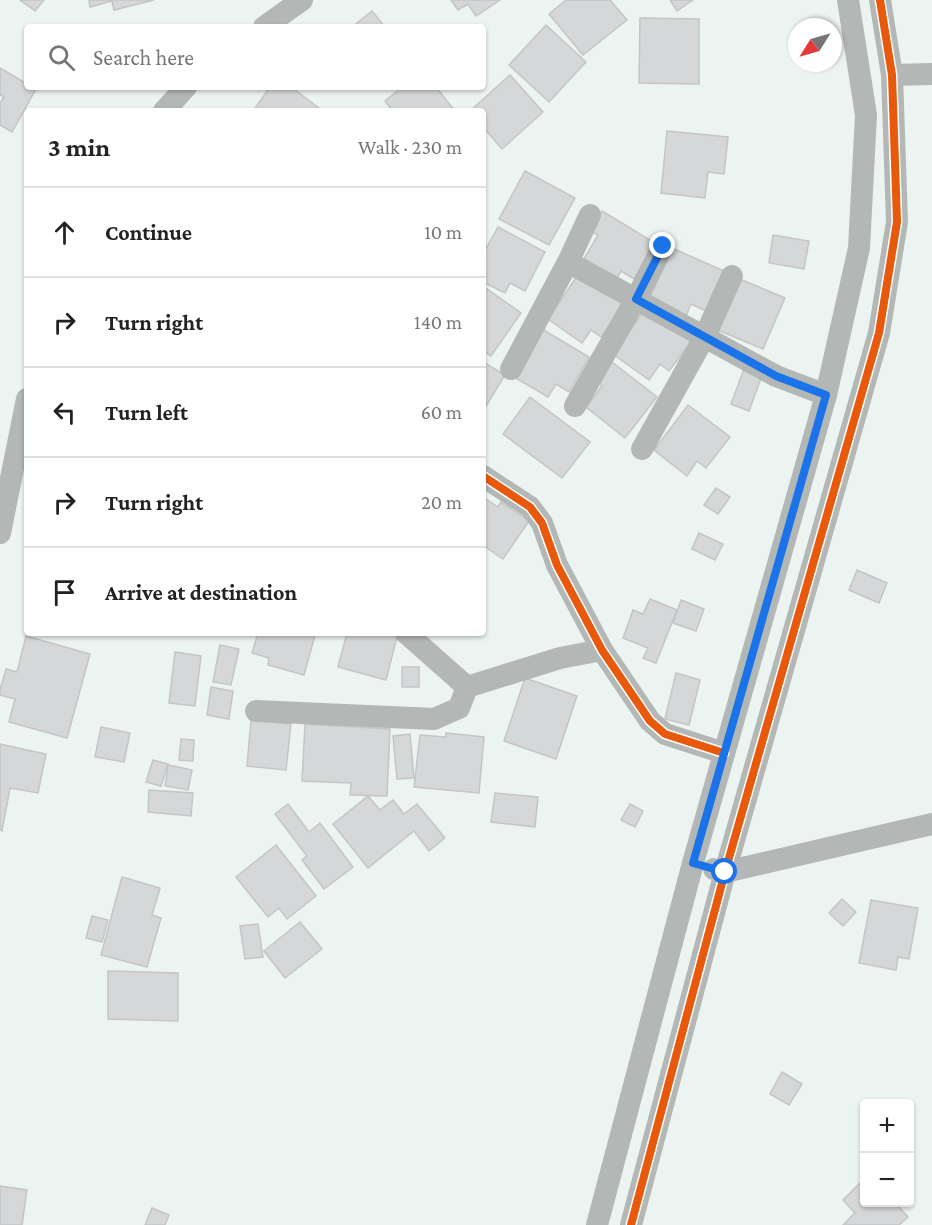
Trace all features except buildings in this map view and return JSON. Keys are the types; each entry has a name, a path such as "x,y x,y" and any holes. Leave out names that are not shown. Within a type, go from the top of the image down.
{"street":[{"path":"268,24 300,0"},
{"path":"597,1225 693,863 826,395 859,248 866,115 848,0"},
{"path":"631,1225 725,872 879,333 897,222 892,75 880,0"},
{"path":"892,75 932,74"},
{"path":"167,108 183,90"},
{"path":"511,369 568,262 590,215"},
{"path":"575,406 636,299 663,246"},
{"path":"568,262 776,376 826,395"},
{"path":"642,449 705,336 732,276"},
{"path":"0,533 24,414"},
{"path":"486,478 530,507 542,523 556,565 602,650 650,721 665,734 724,753"},
{"path":"409,636 467,687"},
{"path":"467,687 560,658 602,650"},
{"path":"256,711 434,719 459,708 467,687"},
{"path":"693,863 725,872 932,824"}],"cycle path":[{"path":"631,1225 725,872 879,333 897,222 892,75 880,0"},
{"path":"486,478 530,507 542,523 557,565 602,650 650,721 665,734 724,753"}],"route":[{"path":"663,246 636,299 776,376 826,395 693,863 725,872"}]}
